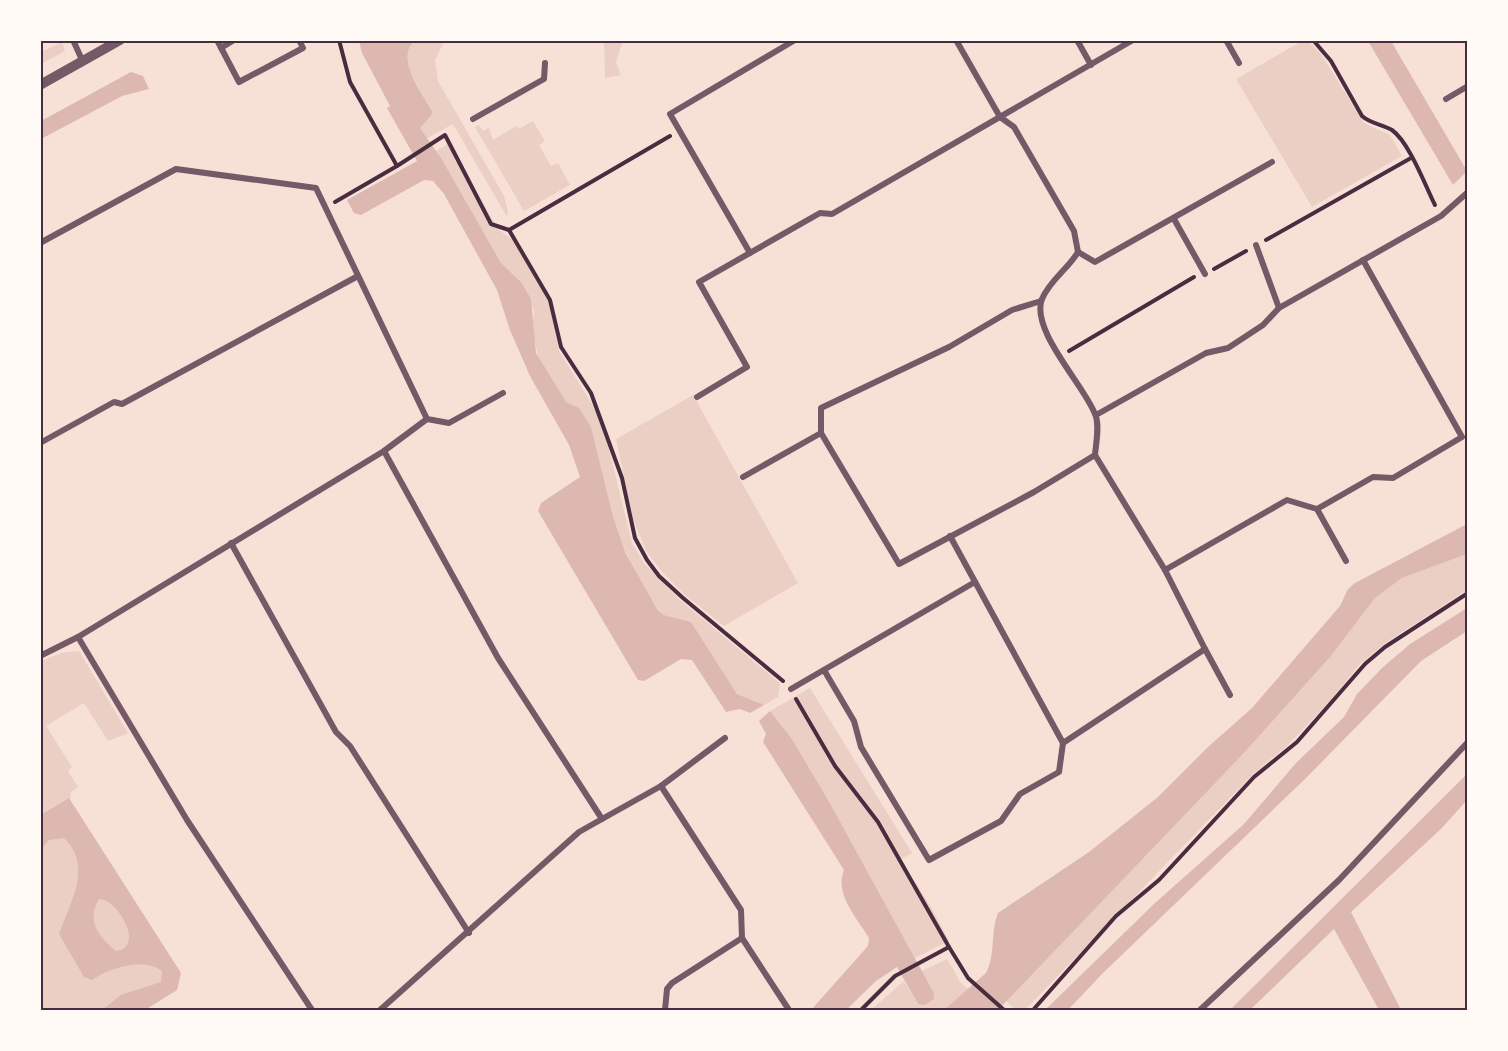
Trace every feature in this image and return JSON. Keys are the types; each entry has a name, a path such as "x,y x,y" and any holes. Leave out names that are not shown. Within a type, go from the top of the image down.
{"street":[{"path":"73,40 82,62"},
{"path":"40,85 120,40"},
{"path":"217,40 239,82 303,48 299,40"},
{"path":"221,48 234,40"},
{"path":"750,253 670,114 795,40"},
{"path":"956,40 1000,117 1014,127 1074,231 1078,252 1069,267 1052,282 1041,301 1042,323 1096,415 1095,455 1165,570 1230,695"},
{"path":"1077,40 1091,65"},
{"path":"697,397 747,367 699,282 820,213 832,214 1132,40"},
{"path":"1226,40 1239,63"},
{"path":"473,119 544,79 544,63"},
{"path":"1446,99 1467,86"},
{"path":"1078,252 1095,262 1272,162"},
{"path":"40,243 176,169 315,188 427,419"},
{"path":"1096,415 1206,353 1228,348 1263,325 1279,308 1441,216 1467,192"},
{"path":"1174,219 1205,273"},
{"path":"1256,245 1279,308"},
{"path":"1317,509 1373,477 1393,478 1465,437 1363,260"},
{"path":"40,443 114,402 122,404 358,276"},
{"path":"1041,301 1012,310 949,347 821,408 821,433 899,564 1034,492 1095,455"},
{"path":"40,656 78,637 384,452 427,419 449,423 503,393"},
{"path":"743,477 821,433"},
{"path":"384,452 498,658 602,819"},
{"path":"1165,570 1287,500 1317,509 1347,561"},
{"path":"824,670 854,721 861,747 929,860 1001,821 1020,794 1059,772 1063,743 950,536"},
{"path":"231,543 336,732 350,746 468,933"},
{"path":"791,689 975,582"},
{"path":"78,637 187,820 312,1011"},
{"path":"1063,743 1205,649"},
{"path":"380,1011 579,832 660,786 725,738"},
{"path":"1200,1011 1339,880 1467,742"},
{"path":"660,786 741,910 742,938 789,1011"},
{"path":"665,1011 667,989 672,983 742,938"}],"path":[{"path":"339,40 350,82 397,166"},
{"path":"1313,40 1330,61 1362,116 1369,122 1391,129 1401,139 1441,216"},
{"path":"509,230 678,131"},
{"path":"324,208 408,160 446,135 491,224 509,230 550,300 561,347 591,393 622,478 634,538 647,560 659,576 683,598 771,669 791,689 835,766 878,822 968,978 1004,1011"},
{"path":"1061,356 1410,158"},
{"path":"1033,1011 1116,916 1159,880 1254,777 1297,742 1365,664 1385,647 1467,593"},
{"path":"861,1011 895,976 949,947"}],"shaded area":[{"path":"359,41 414,41 409,49 409,68 433,113 420,128 441,158 501,263 521,282 531,299 536,353 566,402 579,408 591,427 613,517 626,554 657,609 664,615 691,622 737,694 764,705 750,713 740,709 726,712 692,660 681,659 644,681 638,680 538,511 541,503 580,477 569,445 530,376 510,330 497,290 444,194 433,181 424,180 361,215 354,213 347,200 417,161 387,108 390,106 362,53"},
{"path":"414,41 452,41 443,44 435,60 438,81 504,196 508,211 507,217 453,124 426,139 419,128 433,113 417,87 409,68 407,58"},
{"path":"604,41 623,41 616,62 621,75 605,78"},
{"path":"1302,41 1308,41 1321,54 1364,123 1390,135 1402,156 1312,207 1236,79"},
{"path":"1368,41 1391,41 1467,171 1453,185"},
{"path":"62,42 65,51 41,64 41,52"},
{"path":"131,72 143,76 149,89 122,96 41,139 41,121"},
{"path":"533,121 545,141 539,145 551,166 558,163 570,185 524,211 475,127 479,125 483,131 489,128 493,140 516,126 519,129"},
{"path":"448,144 498,229 514,241 549,302 559,351 597,412 608,445 632,543 644,563 680,600 780,683 778,697 764,705 737,694 691,622 664,615 649,597 624,547 613,518 579,408 566,402 540,364 532,329 534,310 521,282 501,263 436,151"},
{"path":"693,395 798,583 724,626 686,596 663,573 646,551 633,519 616,439"},
{"path":"1467,524 1467,554 1402,578 1375,598 1331,656 1243,754 998,1010 944,1010 986,973 991,958 998,913 1089,852 1158,797 1208,747 1252,708 1340,606 1348,589 1355,583"},
{"path":"1467,554 1467,590 1387,642 1361,663 1331,700 1287,746 1253,774 1025,1010 1016,1010 1006,1001 1243,754 1331,656 1375,598 1402,578"},
{"path":"1467,608 1467,631 1421,661 1305,779 1102,974 1068,1010 1045,1010 1155,903 1244,824 1296,763 1344,717 1357,694 1382,668 1410,644"},
{"path":"79,651 128,733 108,741 84,703 46,726 72,767 68,771 78,787 71,792 70,801 180,978 140,1010 41,1010 41,661 61,653"},
{"path":"810,688 912,853 898,861 926,899 949,941 915,958 831,805 792,739 770,711"},
{"path":"770,711 792,739 831,805 934,993 934,999 925,1005 918,1004 897,967 876,981 846,1010 811,1010 868,946 869,938 844,897 842,879 844,870 763,742 766,734 759,721"},
{"path":"1467,774 1467,800 1441,829 1351,912 1401,1010 1379,1010 1334,929 1250,1010 1230,1010"},
{"path":"69,798 181,973 177,990 145,1010 102,1010 121,995 161,982 162,971 155,967 136,965 117,968 92,980 84,977 59,934 74,897 78,872 77,860 73,849 64,838 49,840 41,849 41,815","holes":["99,899 106,901 121,915 129,933 129,942 125,948 116,951 99,934 94,921 95,907"]},
{"path":"947,959 961,983 969,990 944,1010 871,1010 904,981 918,1004 934,993 922,971"}]}
